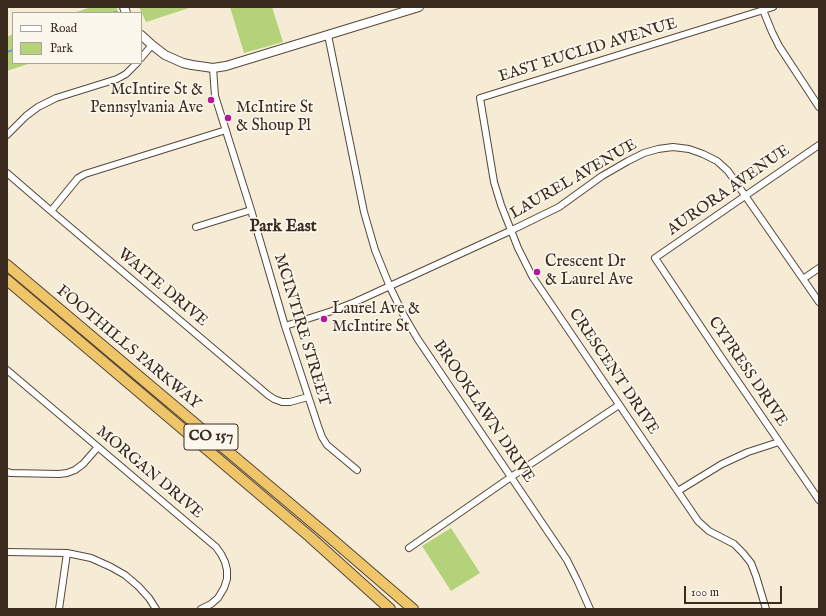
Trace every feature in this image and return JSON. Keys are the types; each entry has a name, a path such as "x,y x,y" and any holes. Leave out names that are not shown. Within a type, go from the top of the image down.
{"highway":[{"name":"FOOTHILLS PARKWAY","path":"7,265 413,609"},
{"name":"FOOTHILLS PARKWAY","path":"7,280 309,536 390,609"}],"street":[{"path":"142,36 165,55 192,66 213,68 226,66 419,7"},
{"name":"EAST EUCLID AVENUE","path":"480,98 774,7"},
{"path":"763,10 779,46 819,107"},
{"name":"BROOKLAWN DRIVE","path":"328,35 364,212 375,250 390,287 417,338 566,560 590,609"},
{"path":"142,57 152,45"},
{"path":"7,136 26,116 38,107 56,98 117,79 126,74 136,64"},
{"name":"MCINTIRE STREET","path":"213,68 215,96 251,210 285,326 322,437 327,445 357,470"},
{"name":"CRESCENT DRIVE","path":"480,98 494,182 510,232 532,276 702,525 734,544 751,563 766,609"},
{"path":"51,212 78,178 85,174 226,130"},
{"name":"AURORA AVENUE","path":"655,258 819,145"},
{"name":"LAUREL AVENUE","path":"285,326 355,302 510,232 559,207 602,176 628,161 644,153 673,147 689,149 703,154 717,161 728,171 819,302"},
{"name":"WAITE DRIVE","path":"7,173 268,395 282,402 290,402 308,397"},
{"path":"196,227 251,210"},
{"name":"CYPRESS DRIVE","path":"655,258 819,500"},
{"path":"803,279 819,268"},
{"name":"MORGAN DRIVE","path":"7,370 216,547 225,562 227,579 218,598 211,604 201,609"},
{"path":"409,548 511,477 619,405"},
{"path":"678,491 722,464 748,452 779,442"},
{"path":"7,472 51,474 67,473 75,470 83,464 98,447"},
{"path":"7,552 67,553 91,558 125,575 149,598 156,609"},
{"path":"58,609 67,553"}],"green space":[{"path":"91,7 116,7 118,12 77,12"},
{"path":"139,7 192,7 146,22"},
{"path":"230,7 272,7 283,42 244,53"},
{"path":"12,34 12,64 28,64 7,71 7,37"},
{"path":"451,528 480,573 451,591 422,546"}],"waterway":[{"path":"7,52 12,50"}],"place":[{"name":"McIntire St & Pennsylvania Ave","path":"211,100"},
{"name":"McIntire St & Shoup Pl","path":"228,118"},
{"name":"Crescent Dr & Laurel Ave","path":"537,272"},
{"name":"Laurel Ave & McIntire St","path":"324,319"}],"district":[{"name":"Park East","path":"283,228"}]}
